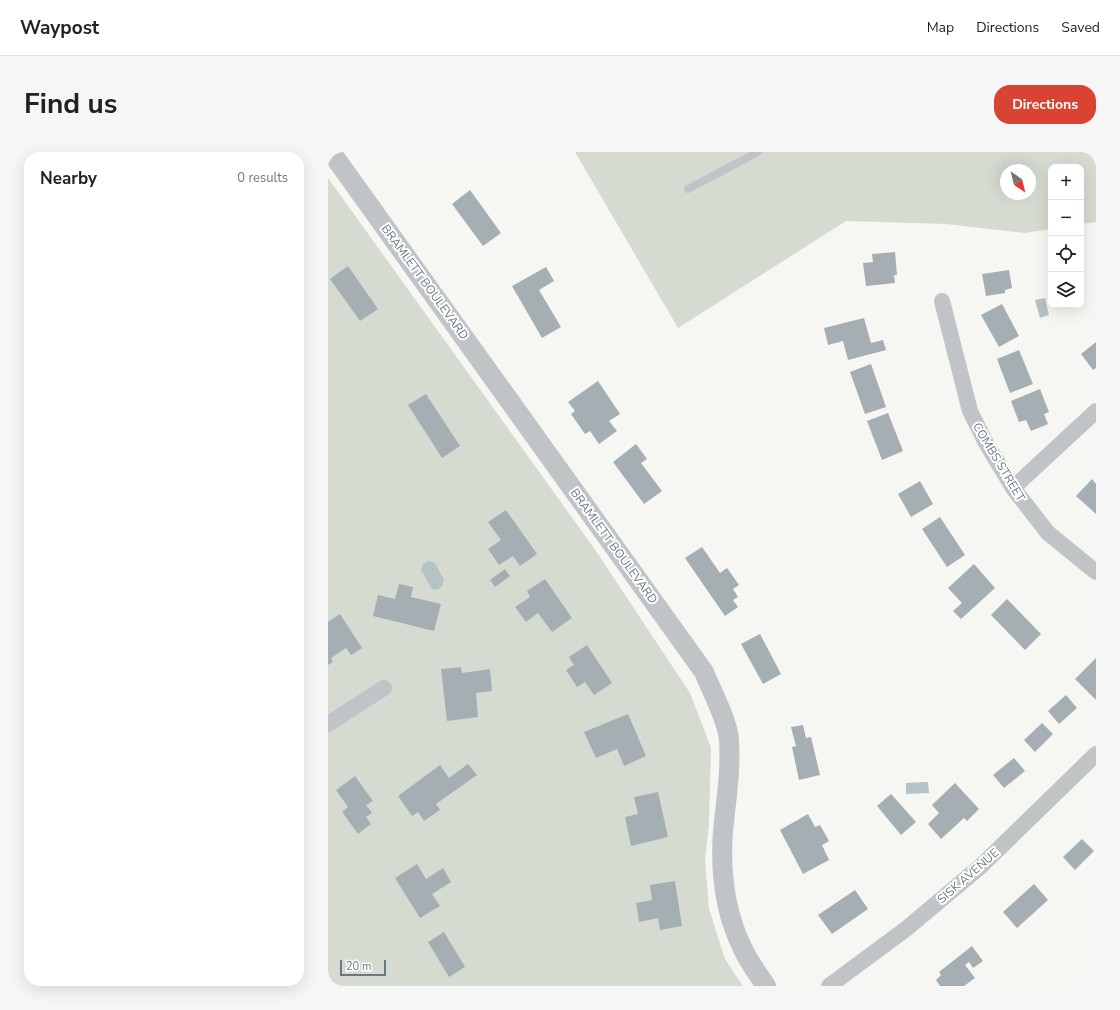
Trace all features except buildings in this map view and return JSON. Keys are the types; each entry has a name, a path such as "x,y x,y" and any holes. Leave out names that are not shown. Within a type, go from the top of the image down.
{"street":[{"name":"BRAMLETT BOULEVARD","path":"331,152 704,672 727,729 729,740 729,776 723,833 722,880 728,911 742,948 766,986"},
{"name":"COMBS STREET","path":"942,301 970,411 986,443 1013,488 1048,533 1096,572"},
{"path":"1013,488 1096,411"},
{"path":"328,724 384,688"},
{"name":"SISK AVENUE","path":"829,986 906,929 981,866 1096,754"}],"lane":[{"path":"688,189 758,152"}],"shaded area":[{"path":"575,152 1096,152 1096,222 1084,224 1084,164 1048,164 1048,229 1025,233 946,224 846,221 678,328"},
{"path":"328,178 596,551 690,693 711,748 709,824 705,860 709,909 725,959 743,986 328,986"},
{"path":"1045,298 1049,315 1040,318 1035,300"},
{"path":"429,561 435,563 444,580 442,587 436,590 432,589 421,570 423,564"},
{"path":"928,782 929,793 906,794 906,783"}]}
